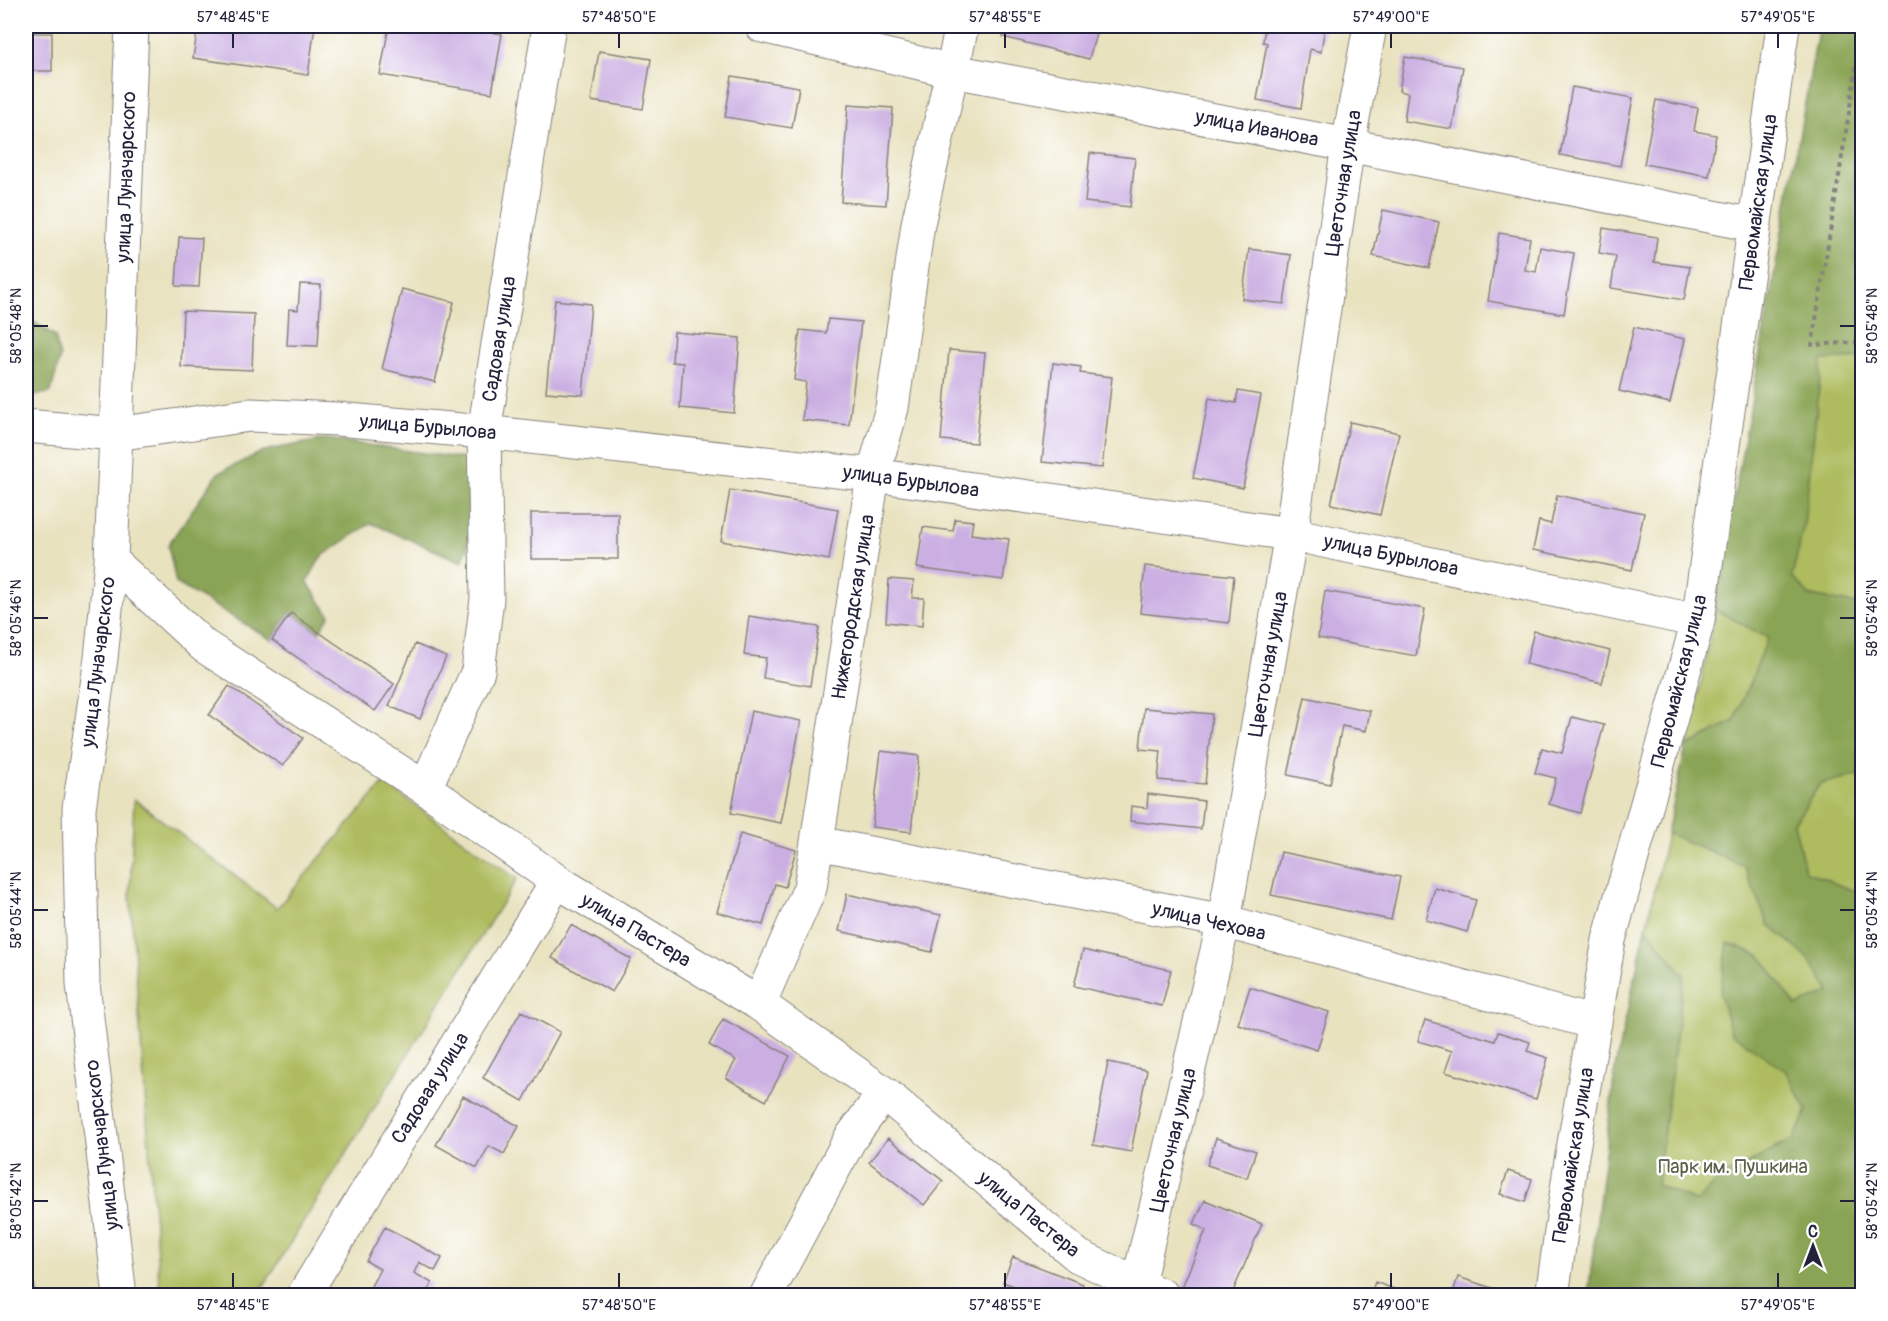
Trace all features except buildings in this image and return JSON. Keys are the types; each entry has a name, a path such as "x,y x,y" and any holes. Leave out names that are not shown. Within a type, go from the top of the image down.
{"street":[{"name":"улица Луначарского","path":"120,1296 83,984 79,808 101,658 111,560 132,26"},
{"name":"Садовая улица","path":"425,788 478,670 487,599 484,432 549,26"},
{"name":"улица Иванова","path":"762,26 953,72 1348,145 1754,225"},
{"name":"Нижегородская улица","path":"759,1004 810,888 873,475 892,408 918,224 962,26"},
{"name":"Цветочная улица","path":"1146,1292 1224,921 1291,534 1348,145 1370,26"},
{"name":"Первомайская улица","path":"1552,1296 1570,1161 1610,940 1698,621 1783,26"},
{"name":"улица Бурылова","path":"26,426 116,434 250,415 337,419 484,432 873,475 1291,534 1698,621"},
{"name":"улица Пастера","path":"111,560 204,646 425,788 557,881 759,1004 884,1093 1078,1256 1146,1292"},
{"name":"улица Чехова","path":"817,843 1224,921 1595,1023"},
{"name":"Садовая улица","path":"303,1296 557,881"},
{"path":"766,1296 850,1139 884,1093"}],"path":[{"path":"1863,31 1812,345 1863,342"}],"green space":[{"name":"Парк им. Пушкина","path":"1819,26 1862,26 1862,1295 1588,1296 1616,1063 1706,660"},
{"name":"Парк им. Пушкина","path":"1819,26 1862,26 1862,358 1822,360 1804,524 1792,577 1810,596 1862,605 1862,778 1857,775 1820,784 1794,823 1805,871 1851,890 1862,891 1862,1295 1588,1296 1616,1063 1646,927 1684,975 1657,1185 1697,1202 1718,1179 1794,1139 1807,1110 1785,1070 1731,1033 1720,994 1728,943 1760,955 1796,1006 1830,992 1808,958 1768,924 1744,866 1667,833 1686,747 1734,721 1768,638 1714,609"},
{"path":"26,317 55,336 60,357 51,392 26,398"},
{"path":"326,439 478,461 484,505 462,562 371,523 321,557 307,582 330,615 319,632 291,613 272,640 176,583 168,545 218,473 264,451"},
{"path":"384,783 517,879 258,1295 160,1295 130,894 134,799 277,908"}],"water":[{"path":"26,1218 38,1295 26,1295"}]}
